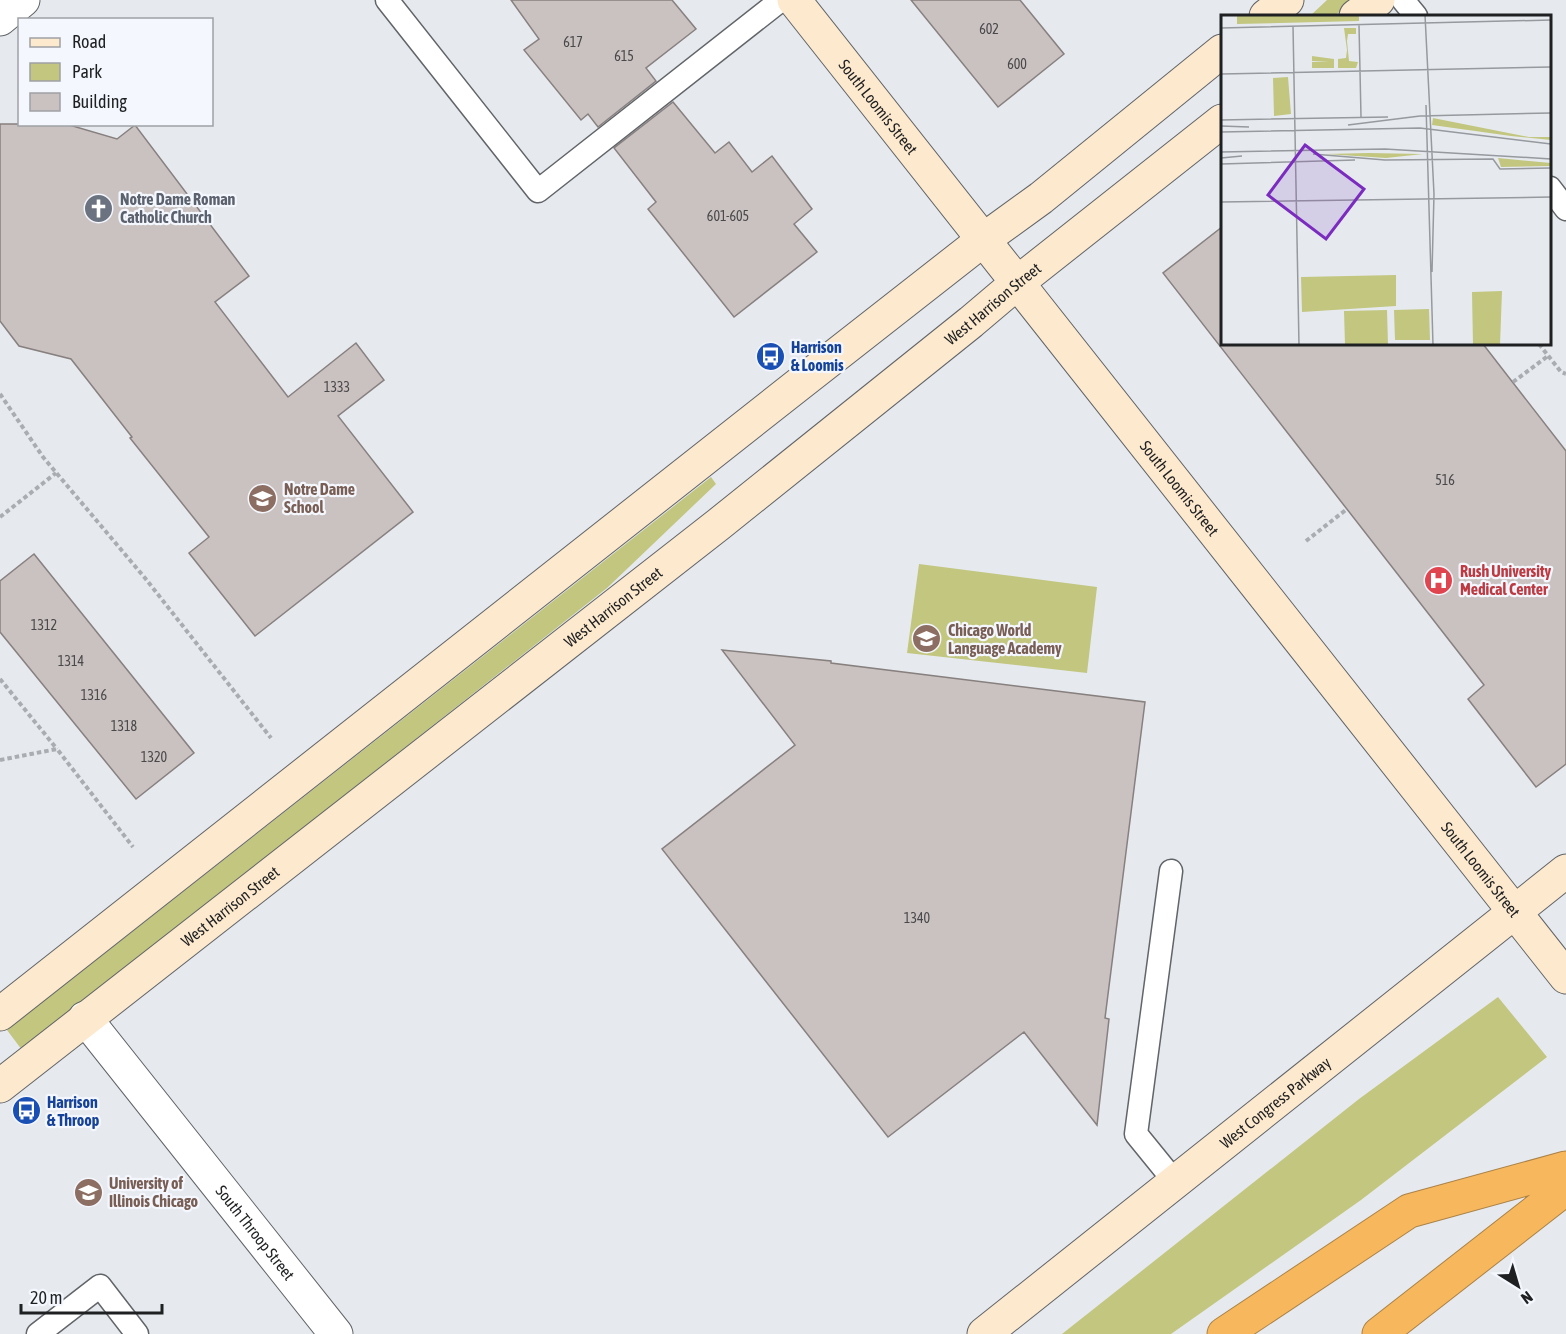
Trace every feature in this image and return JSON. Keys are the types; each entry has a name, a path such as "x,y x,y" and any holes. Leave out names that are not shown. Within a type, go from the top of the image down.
{"highway":[{"path":"1224,1334 1409,1211 1566,1168"},
{"path":"1379,1334 1566,1188"}],"main road":[{"path":"1267,15 1287,0"},
{"path":"1357,15 1377,0"},
{"name":"South Loomis Street","path":"796,2 1566,977"},
{"path":"0,1014 983,240 1041,198 1221,52"},
{"name":"West Harrison Street","path":"0,1086 719,524 1221,122"},
{"name":"West Congress Parkway","path":"984,1334 1566,871"}],"street":[{"path":"0,19 23,0"},
{"name":"South Throop Street","path":"85,1018 336,1334"}],"lane":[{"path":"387,0 538,191 796,2"},
{"path":"1403,0 1415,15"},
{"path":"1551,189 1566,209"},
{"path":"1171,871 1136,1134 1174,1182"},
{"path":"38,1334 100,1286 137,1334"}],"path":[{"path":"1540,345 1561,372 1566,374"},
{"path":"1513,382 1548,356"},
{"path":"0,394 43,457 145,578 271,738"},
{"path":"0,517 56,473"},
{"path":"1306,541 1347,509"},
{"path":"0,679 133,846"},
{"path":"0,760 57,748"}],"green space":[{"path":"1327,0 1355,0 1335,15 1311,15"},
{"path":"711,477 716,484 607,588 22,1050 7,1030"},
{"path":"919,564 1097,587 1087,673 907,653"},
{"path":"1498,997 1547,1057 1361,1200 1171,1334 1062,1334 1359,1099"}],"building":[{"path":"511,0 672,0 696,29 646,68 656,81 598,127 588,114 581,120 524,50 539,39"},
{"path":"911,0 1020,0 1064,54 998,107"},
{"path":"673,102 715,153 729,142 752,172 772,156 812,209 794,224 817,252 734,317 648,209 656,202 614,148"},
{"path":"0,124 73,126 117,139 136,126 249,276 215,302 288,397 356,343 384,380 338,416 413,512 255,636 189,553 209,537 71,359 19,346 0,321"},
{"path":"1221,228 1221,345 1484,345 1566,451 1566,764 1536,787 1468,699 1484,685 1163,273"},
{"path":"34,554 194,753 136,799 0,632 0,581"},
{"name":"Chicago World Language Academy","path":"722,650 831,661 831,663 1145,702 1105,1018 1109,1019 1097,1125 1024,1032 888,1137 662,849 795,745"}],"place":[{"name":"Notre Dame Roman Catholic Church","path":"99,208"},
{"name":"Harrison & Loomis","path":"770,356"},
{"name":"Notre Dame School","path":"263,498"},
{"name":"Rush University Medical Center","path":"1439,580"},
{"name":"Chicago World Language Academy","path":"927,639"},
{"name":"Harrison & Throop","path":"26,1111"},
{"name":"University of Illinois Chicago","path":"88,1192"}]}
